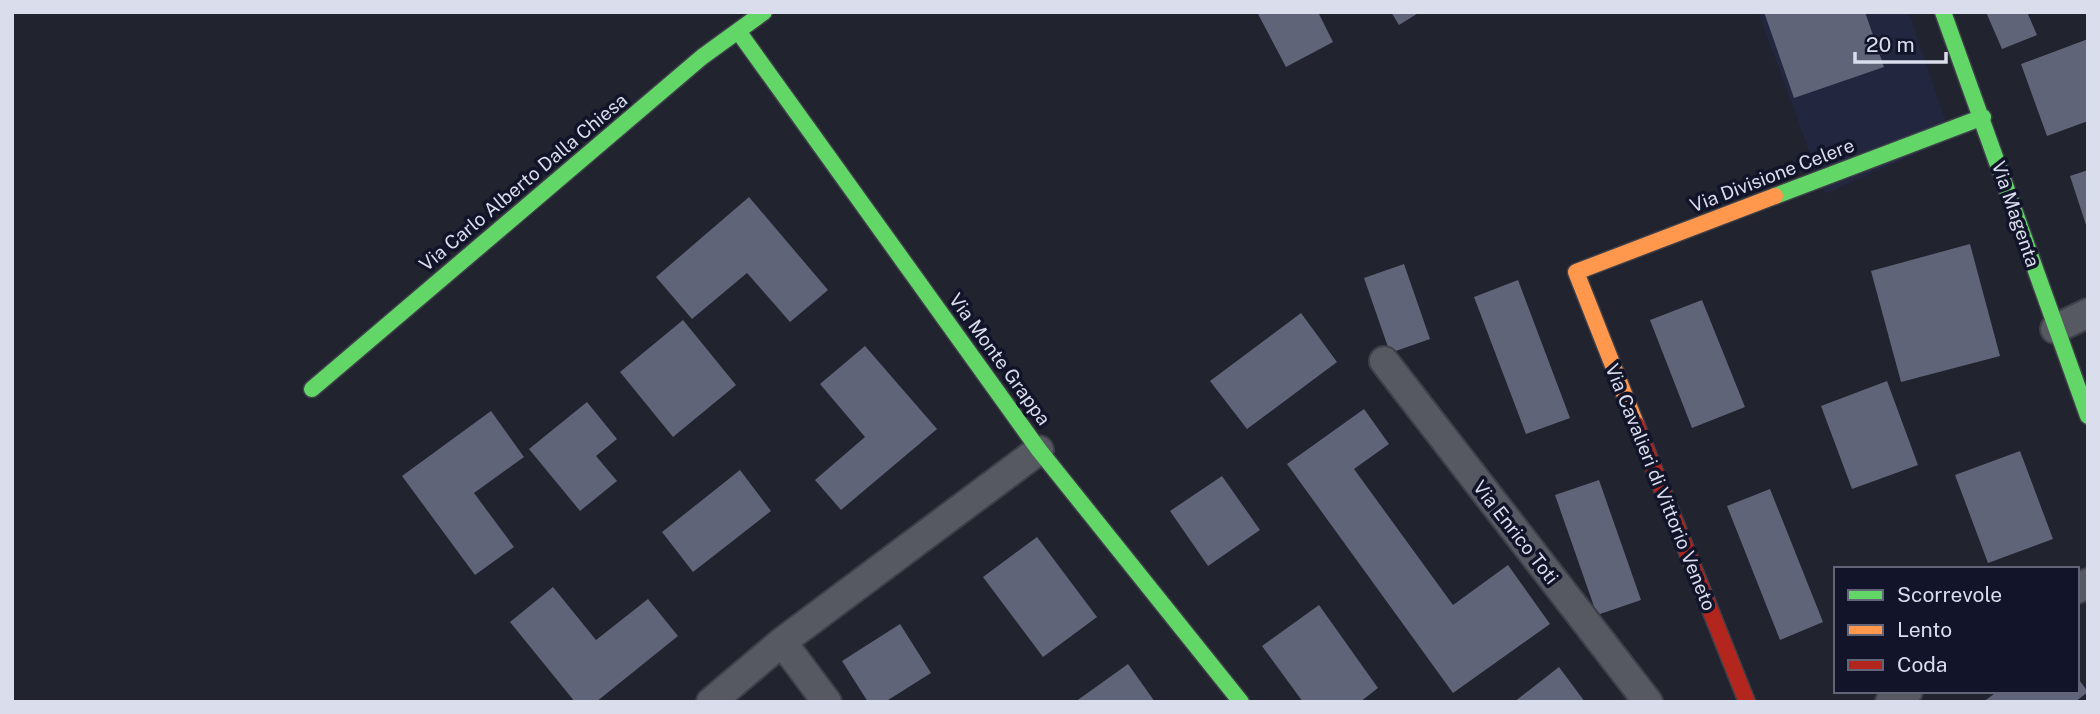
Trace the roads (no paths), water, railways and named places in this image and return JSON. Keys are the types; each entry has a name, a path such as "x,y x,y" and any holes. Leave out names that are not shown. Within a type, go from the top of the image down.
{"street":[{"name":"Via Carlo Alberto Dalla Chiesa","path":"312,389 692,66 764,12"},
{"name":"Via Magenta","path":"1943,12 1983,117 2055,330 2088,415"},
{"name":"Via Monte Grappa","path":"738,31 1039,450 1241,702"},
{"name":"Via Divisione Celere","path":"1576,272 1983,117"},
{"name":"Via Cavalieri di Vittorio Veneto","path":"1576,272 1746,702"},
{"path":"2055,330 2088,313"},
{"name":"Via Enrico Toti","path":"1384,361 1648,702"},
{"path":"711,702 782,642 1039,450"},
{"path":"782,642 827,702"}]}
